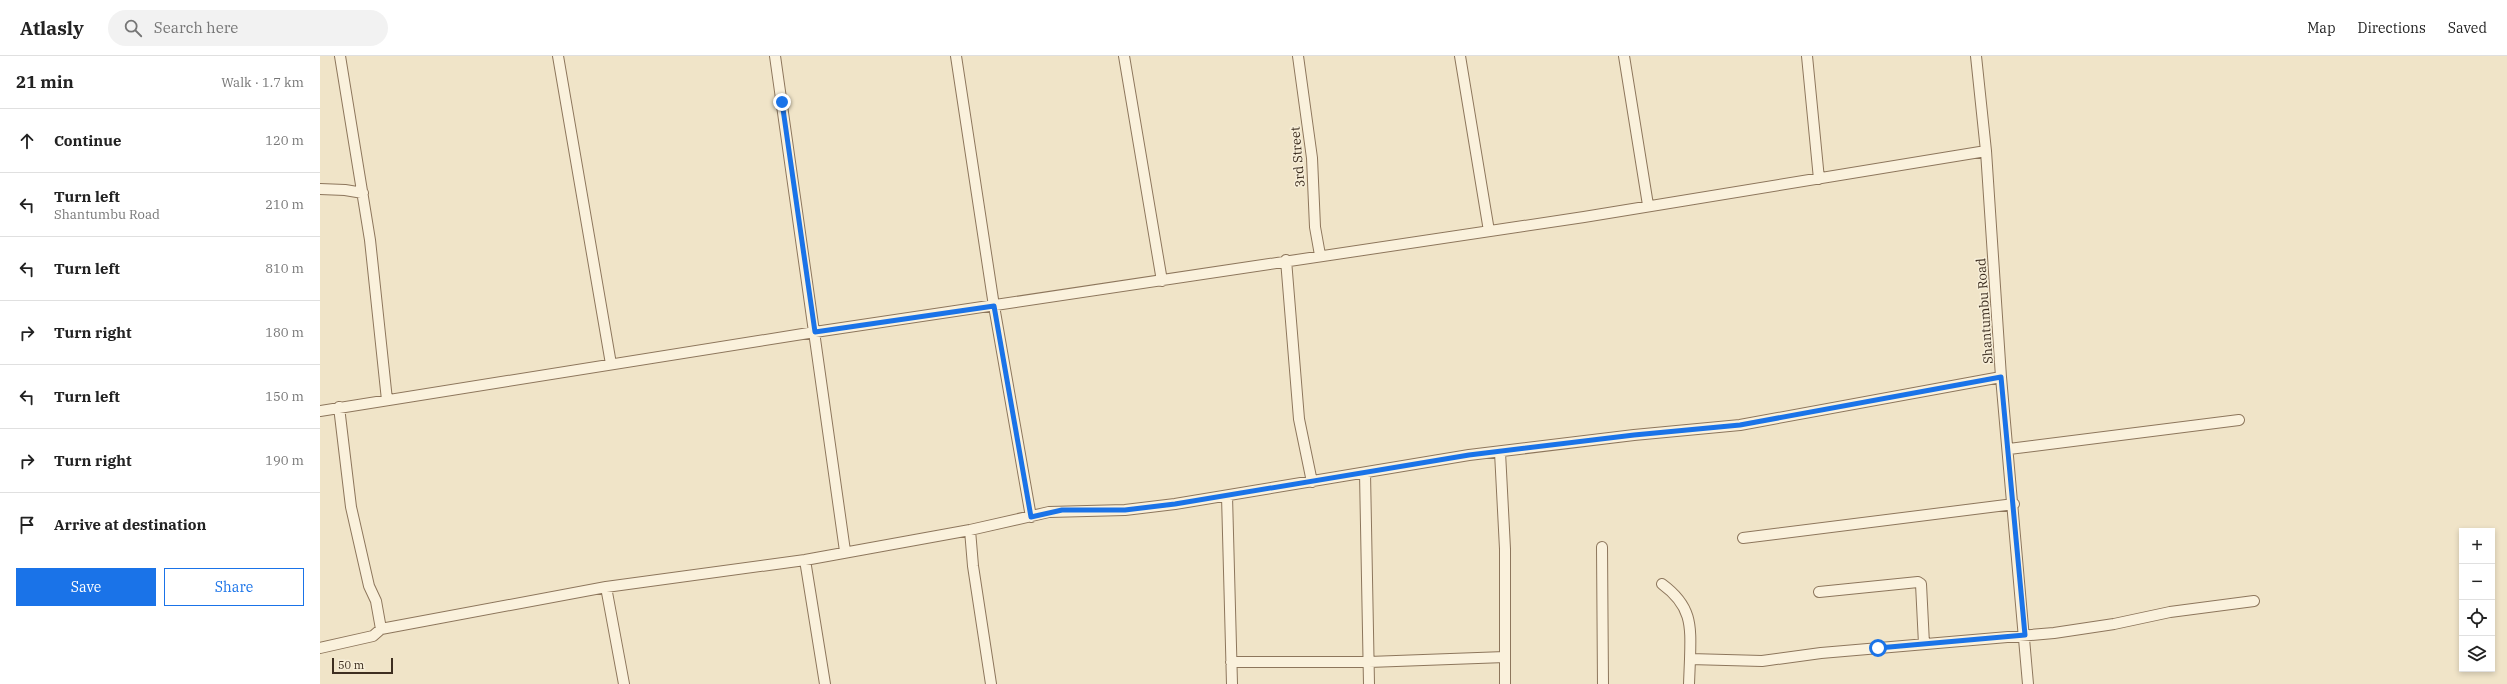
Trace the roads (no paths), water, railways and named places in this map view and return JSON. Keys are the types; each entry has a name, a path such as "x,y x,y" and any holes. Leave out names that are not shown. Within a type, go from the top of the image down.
{"street":[{"path":"340,56 363,193 387,400"},
{"path":"558,56 611,364"},
{"path":"775,56 815,332 839,522 845,551"},
{"path":"956,56 994,306 1031,517"},
{"path":"1124,56 1162,281"},
{"name":"3rd Street","path":"1298,56 1312,158 1315,227 1320,255"},
{"path":"1460,56 1489,231"},
{"path":"1624,56 1648,205"},
{"path":"1807,56 1820,179"},
{"name":"Shantumbu Road","path":"1976,56 1986,151 2001,377 2014,504 2028,684"},
{"path":"320,410 815,332 1162,281 1286,260 1489,231 1820,179 1986,151"},
{"path":"320,189 345,190 363,193"},
{"path":"1286,260 1299,420 1312,482"},
{"path":"320,648 373,636 381,629 606,587 805,560 845,551 970,530 1049,512 1125,510 1227,496 1500,452 1634,435 1740,425 2001,377"},
{"path":"339,407 351,507 369,586 376,601 381,629"},
{"path":"2009,449 2239,420"},
{"path":"1500,452 1505,549 1505,684"},
{"path":"1365,474 1369,684"},
{"path":"1227,496 1232,684"},
{"path":"1743,538 2014,504"},
{"path":"970,530 972,566 991,684"},
{"path":"1602,547 1604,684"},
{"path":"805,560 825,684"},
{"path":"1819,592 1918,582 1921,584 1924,644"},
{"path":"1662,584 1679,598 1684,605 1690,640 1689,684"},
{"path":"606,587 624,684"},
{"path":"1690,659 1762,661 1924,644 2062,632 2114,624 2170,612 2254,601"},
{"path":"1231,662 1369,662 1505,657"}]}
